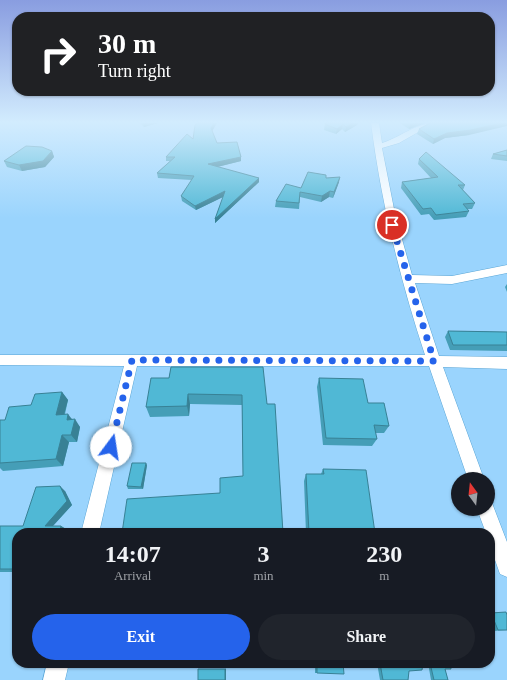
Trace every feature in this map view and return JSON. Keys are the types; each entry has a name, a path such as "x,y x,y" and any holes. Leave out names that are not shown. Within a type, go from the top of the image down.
{"street":[{"path":"379,155 392,225 434,361 474,472"},
{"path":"409,280 452,280 507,269"},
{"path":"0,360 434,361 507,363"},
{"path":"91,528 132,360"},
{"path":"489,516 493,528"},
{"path":"495,534 507,567"},
{"path":"54,680 57,668"}],"building":[{"path":"13,155 49,155 43,161 19,165 4,161"},
{"path":"168,155 240,155 241,157 208,164 259,178 215,219 225,191 195,206 181,196 194,176 157,173 175,157 166,157"},
{"path":"423,155 429,155 465,185 458,185 475,203 463,204 469,211 436,215 431,208 423,209 402,182 438,177 419,159"},
{"path":"308,172 326,175 326,178 340,177 334,192 330,191 322,196 300,192 299,203 276,201 286,184 301,188"},
{"path":"448,331 507,332 507,345 453,345"},
{"path":"171,367 263,367 267,404 275,404 283,528 123,528 127,499 220,493 220,478 243,476 242,395 188,394 187,406 146,407 151,378 169,378"},
{"path":"319,378 363,379 368,403 384,403 389,426 374,425 377,439 326,438"},
{"path":"62,392 56,415 68,414 67,420 75,419 71,435 62,435 56,459 0,463 0,420 5,420 9,407 31,405 35,394"},
{"path":"132,463 146,463 141,487 127,486"},
{"path":"323,469 366,470 374,528 309,528 306,474 324,474"},
{"path":"60,486 67,501 45,526 61,526 60,528 12,528 12,569 0,569 0,526 23,526 36,487"},
{"path":"506,612 507,630 498,630 495,623 495,613"},
{"path":"317,668 343,668 344,674 317,673"},
{"path":"381,668 422,668 422,670 409,671 408,680 383,680"},
{"path":"431,668 451,668 445,669 448,680 434,680"},
{"path":"198,669 225,669 225,680 198,680"}],"route":[{"path":"111,447 132,360 434,361 392,225"}]}
